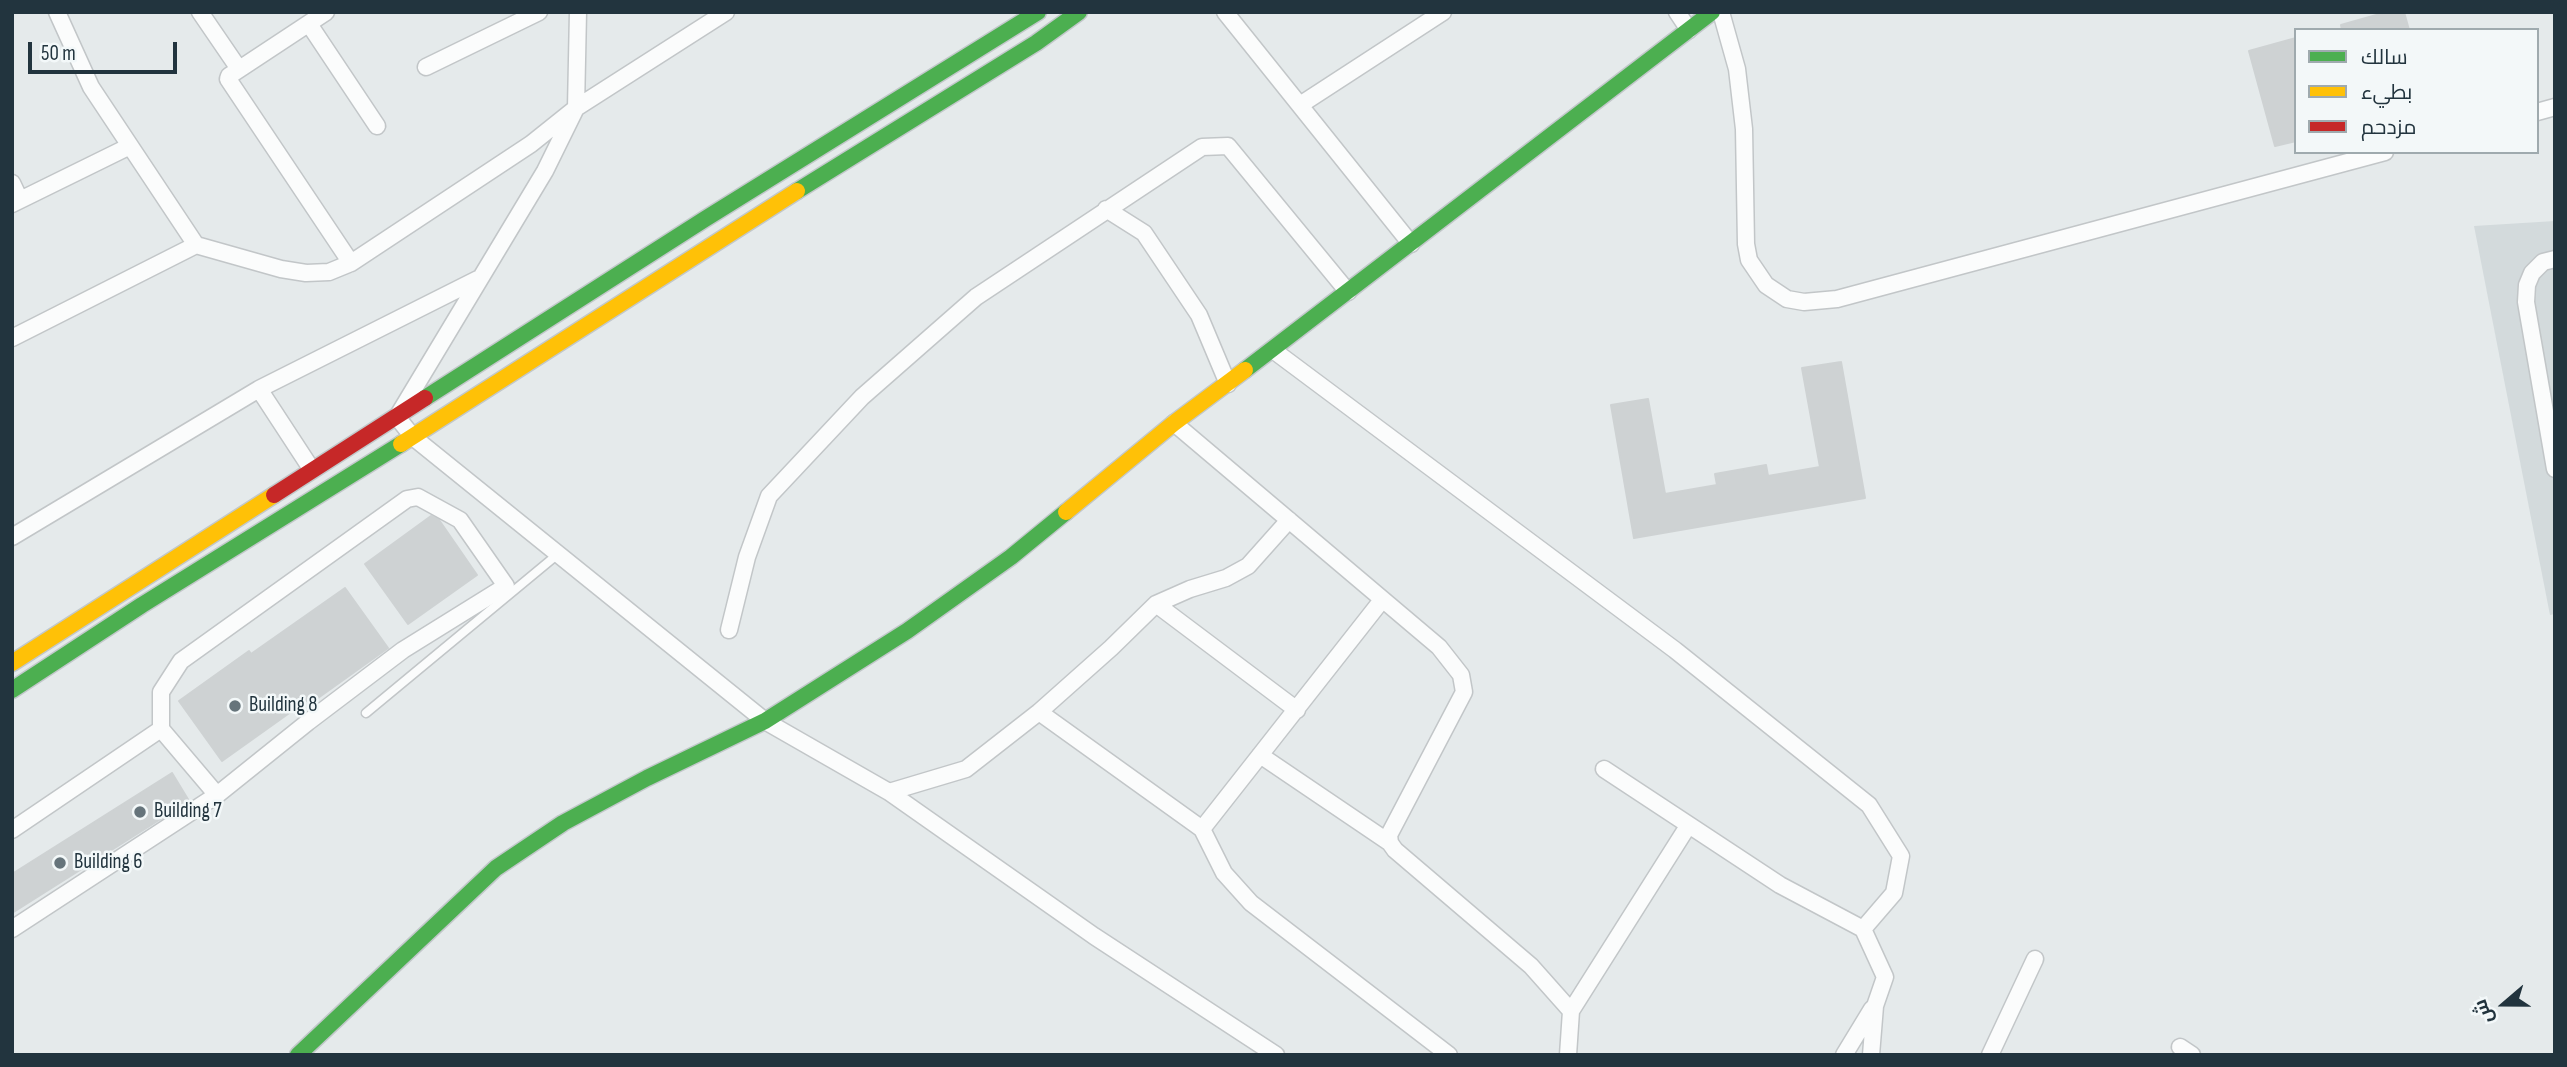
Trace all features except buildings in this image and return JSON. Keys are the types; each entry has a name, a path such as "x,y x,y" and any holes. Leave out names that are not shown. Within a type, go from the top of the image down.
{"main road":[{"path":"12,663 717,211 1038,12"},
{"path":"12,690 717,240 1036,43 1079,12"},
{"path":"298,1055 496,868 563,823 647,778 765,721 907,631 1011,557 1174,423 1712,12"}],"street":[{"path":"57,12 91,87 196,245 281,270 306,273 329,272 351,263 531,144 576,108 726,12"},
{"path":"200,12 239,69"},
{"path":"326,12 229,76 229,83 351,263"},
{"path":"426,66 539,12"},
{"path":"578,12 576,108 545,172 397,417 412,437 765,721 889,792 1094,936 1276,1055"},
{"path":"1225,12 1411,244"},
{"path":"1300,105 1443,12"},
{"path":"1677,12 1689,30"},
{"path":"1721,12 1737,69 1744,129 1746,244 1749,260 1766,285 1787,299 1804,302 1837,299 2378,154"},
{"path":"309,24 377,126"},
{"path":"531,144 542,155 545,172"},
{"path":"12,183 16,202 130,146"},
{"path":"729,629 747,557 769,495 862,397 976,296 1202,147 1228,146 1348,292"},
{"path":"1106,209 1144,233 1199,315 1227,384"},
{"path":"12,338 196,245"},
{"path":"2555,259 2543,262 2532,273 2527,285 2526,302 2555,469"},
{"path":"12,537 259,389 478,279"},
{"path":"1273,350 1675,650 1868,805 1901,856 1894,893 1863,929"},
{"path":"259,389 312,470"},
{"path":"1174,423 1438,648 1461,675 1464,692 1389,835 1390,843"},
{"path":"12,929 217,795 403,650 506,586 460,520 418,497 407,499 181,661 161,692 162,729 217,795"},
{"path":"889,792 966,769 1038,712 1156,604 1190,589 1226,578 1248,566 1289,520"},
{"path":"1202,829 1382,600"},
{"path":"1156,604 1297,710"},
{"path":"1038,712 1202,829 1224,873 1251,902 1449,1055"},
{"path":"12,830 162,729"},
{"path":"1261,755 1390,843 1531,966 1571,1011"},
{"path":"1604,769 1780,885 1863,929 1885,976 1875,1006 1871,1055"},
{"path":"1567,1055 1571,1011 1688,825"},
{"path":"1990,1055 2035,960"},
{"path":"1844,1055 1875,1006"}],"lane":[{"path":"366,713 558,554"}],"shaded area":[{"path":"2555,221 2555,614 2550,615 2474,226"}],"traffic: fast":[{"path":"425,398 705,219 1038,12"},
{"path":"797,191 1036,43 1079,12"},
{"path":"1245,370 1712,12"},
{"path":"12,690 142,605 401,444"},
{"path":"298,1055 496,868 563,823 647,778 765,721 907,631 1011,557 1066,512"}],"traffic: slow":[{"path":"401,444 797,191"},
{"path":"1066,512 1174,423 1245,370"},
{"path":"12,663 274,495"}],"traffic: jam":[{"path":"274,495 425,398"}],"place":[{"name":"Building 8","path":"235,706"},
{"name":"Building 7","path":"140,812"},
{"name":"Building 6","path":"60,863"}]}
